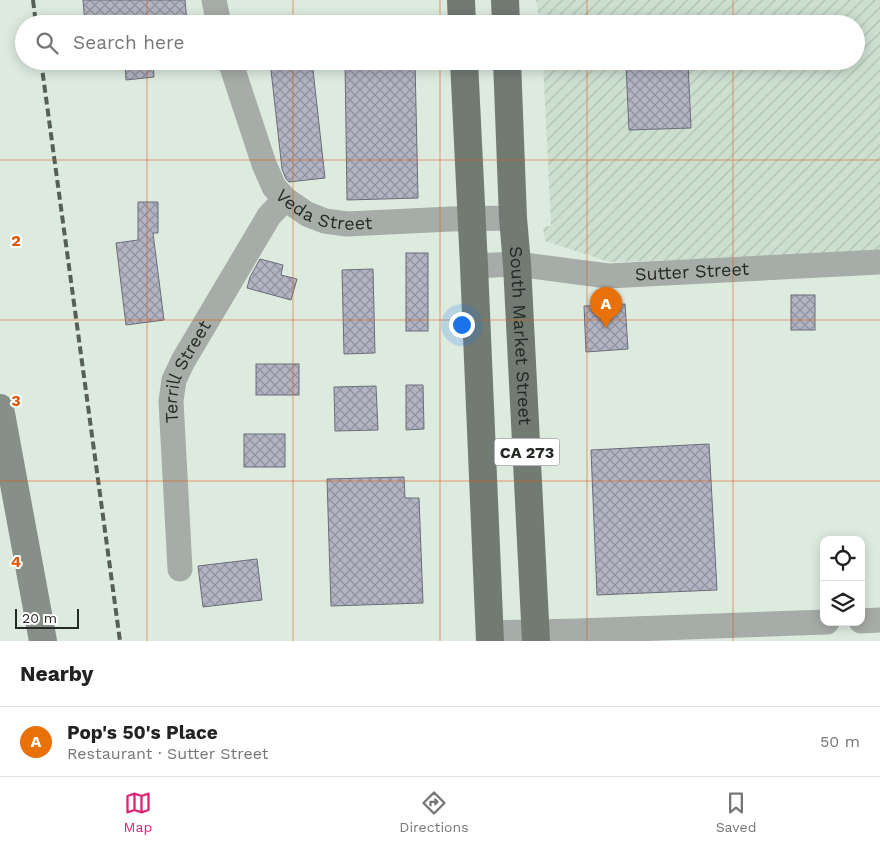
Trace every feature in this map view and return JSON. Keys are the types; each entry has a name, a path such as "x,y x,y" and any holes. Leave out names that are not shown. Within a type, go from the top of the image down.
{"main road":[{"path":"461,0 462,15"},
{"path":"505,0 506,15"},
{"name":"CA 273","path":"464,70 490,637"},
{"name":"South Market Street","path":"507,70 513,218 536,637"},
{"path":"0,408 43,641"}],"street":[{"path":"214,0 217,15"},
{"name":"Veda Street","path":"233,70 274,187 285,200 315,218 347,224 471,218 513,218"},
{"name":"Terrill Street","path":"180,569 171,401 174,380 183,361 269,216 285,200"},
{"name":"Sutter Street","path":"474,266 517,264 608,276 880,262"},
{"path":"865,620 880,620"},
{"path":"490,637 536,637 820,622"}],"shaded area":[{"path":"536,0 880,0 880,250 819,256 610,262 545,241 543,227 551,226 543,70 865,70 865,15 538,15"}],"building":[{"path":"83,0 185,0 186,15 84,15"},
{"path":"125,70 154,70 154,77 126,80"},
{"path":"271,70 313,70 325,178 289,182 282,169"},
{"path":"345,70 415,70 418,198 347,200"},
{"path":"626,70 688,70 691,128 629,130"},
{"path":"138,202 158,202 158,233 153,233 164,320 126,325 116,243 138,240"},
{"path":"406,253 428,253 428,331 406,331"},
{"path":"260,259 283,265 281,275 297,279 291,300 247,288 250,277"},
{"path":"373,269 375,353 344,354 342,270"},
{"path":"791,295 815,295 815,330 791,330"},
{"path":"625,304 628,349 586,352 584,306"},
{"path":"256,364 299,364 299,395 256,395"},
{"path":"406,385 423,385 424,429 406,430"},
{"path":"376,386 378,430 335,431 334,387"},
{"path":"244,434 285,434 285,467 244,467"},
{"path":"709,444 717,590 597,595 591,450"},
{"path":"404,477 405,498 419,498 423,603 331,606 327,479"},
{"path":"257,559 262,600 203,607 198,566"}],"railway":[{"path":"33,0 35,15"},
{"path":"42,70 120,641"}],"place":[{"name":"Pop's 50's Place","path":"606,328"}]}
